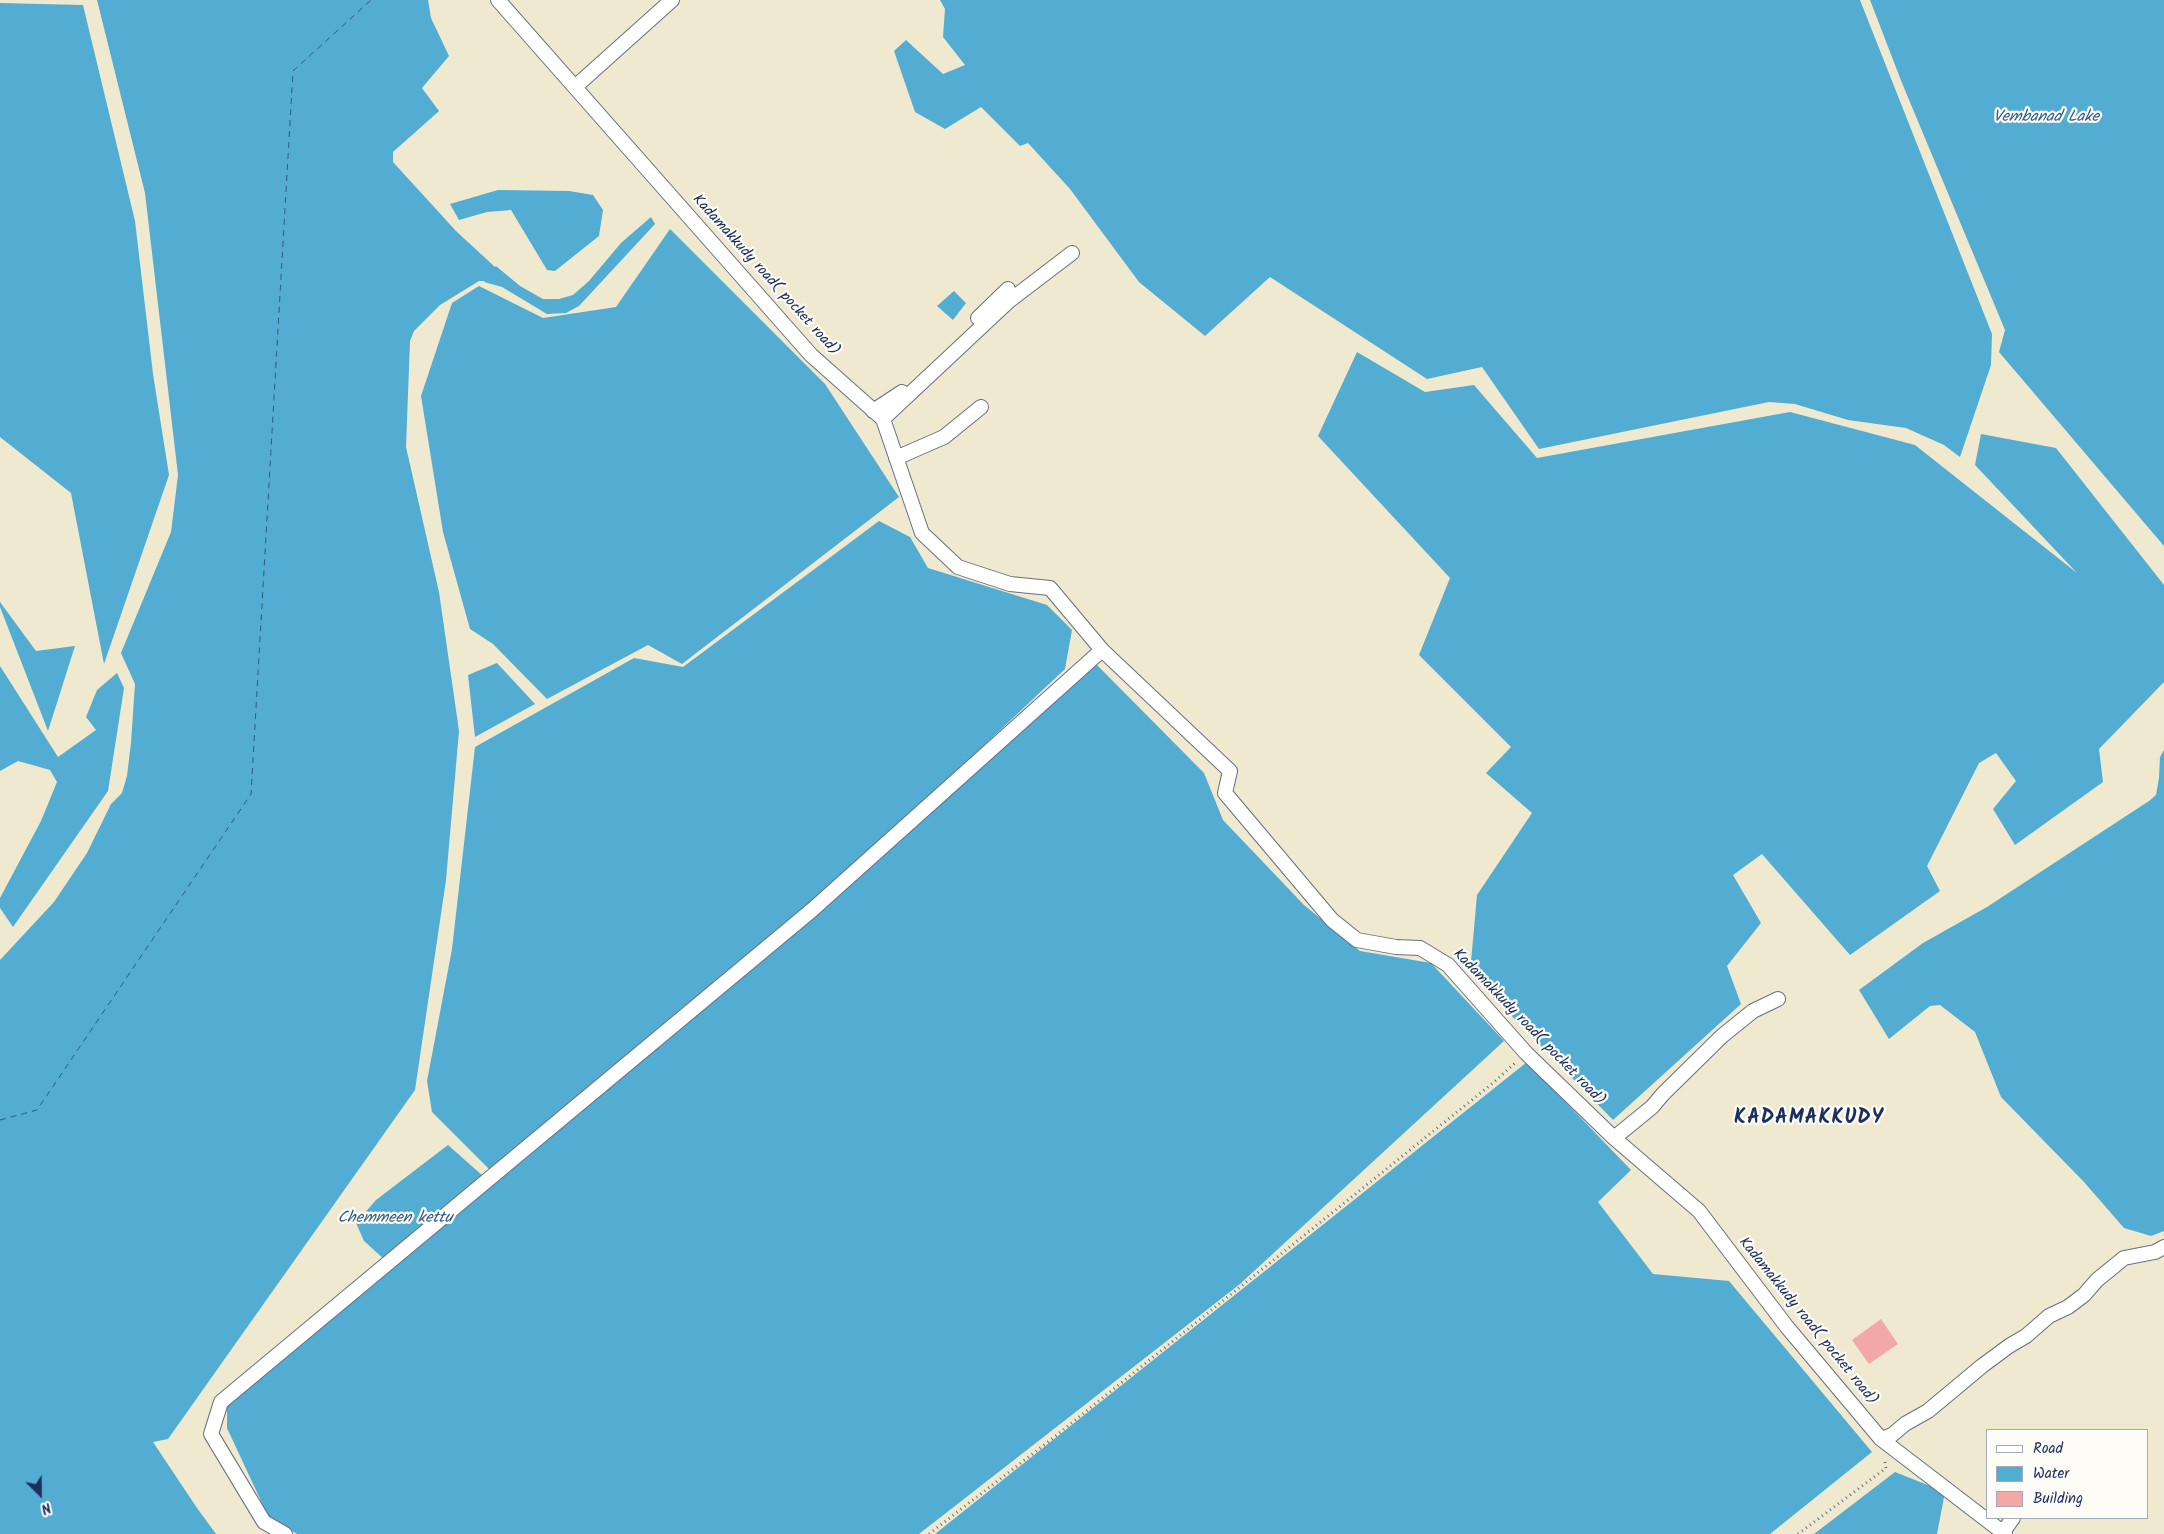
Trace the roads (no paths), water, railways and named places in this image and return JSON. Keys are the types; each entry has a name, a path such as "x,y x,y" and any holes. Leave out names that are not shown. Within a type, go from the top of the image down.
{"street":[{"name":"Kadamakkudy road( pocket road)","path":"498,0 811,355 878,415 896,458 922,533 958,568 1010,584 1050,588 1102,650 1230,771 1225,792 1332,920 1357,940 1396,947 1420,948 1448,965 1526,1053 1614,1138 1699,1211 1786,1327 1881,1439 2004,1533"},
{"path":"575,87 672,0"},
{"path":"878,415 1009,301 1072,253"},
{"path":"878,415 1008,289"},
{"path":"896,458 944,437 981,407"},
{"path":"285,1534 264,1522 211,1434 221,1402 812,910 1102,650"},
{"path":"1614,1138 1652,1107 1722,1036 1752,1011 1778,999"},
{"path":"1881,1439 1892,1435 1905,1424 1928,1411 1982,1366 2026,1336 2049,1316 2068,1307 2084,1295 2104,1274 2124,1258 2155,1252 2164,1246"},
{"path":"2004,1533 2012,1519"}],"water":[{"path":"97,0 428,0 431,18 449,56 422,88 439,111 393,152 393,162 456,231 495,267 520,286 543,299 559,299 573,295 589,281 621,243 651,217 655,224 579,306 566,313 547,314 502,287 485,281 479,281 440,305 414,331 410,341 406,447 439,592 459,731 446,880 415,1090 168,1439 153,1442 216,1534 0,1534 0,960 54,902 87,853 111,804 122,793 127,776 131,743 135,684 121,653 171,532 178,475 145,193"},
{"path":"940,0 1860,0 1992,334 1991,365 1960,457 1944,445 1906,428 1848,420 1795,404 1769,402 1539,449 1482,367 1427,379 1270,277 1205,336 1139,282 1070,189 1028,143 1020,146 981,107 945,129 915,112 894,51 906,40 943,74 965,65 943,37 945,9"},
{"name":"Vembanad Lake","path":"1870,0 2164,0 2164,546 1999,352 2005,330 1902,83"},
{"path":"0,3 83,5 135,221 153,374 169,475 104,664 71,493 0,437"},
{"path":"498,190 569,191 593,195 603,210 599,236 555,271 547,270 511,210 487,212 459,220 450,204"},
{"path":"670,229 825,384 899,497 682,664 648,645 547,699 493,644 470,629 443,532 421,396 452,303 479,286 543,318 616,307"},
{"path":"954,291 966,303 953,320 937,306"},
{"path":"1357,352 1425,392 1474,385 1537,458 1790,412 1915,445 2077,573 1975,465 1981,434 2056,448 2164,585 2164,682 2099,749 2103,782 2015,845 1993,809 2016,781 1996,753 1979,763 1927,866 1940,891 1850,955 1762,854 1733,875 1761,923 1727,966 1741,1004 1613,1120 1470,973 1477,895 1532,813 1486,773 1511,747 1419,655 1450,578 1318,436"},
{"path":"879,521 910,537 928,568 1047,605 1072,630 1065,669 843,878 489,1169 432,1112 427,1081 452,949 475,747 634,658 683,667"},
{"path":"0,602 36,651 75,646 48,731 0,607"},
{"path":"497,663 535,704 475,737 468,675"},
{"path":"1095,663 1204,773 1223,820 1304,905 1360,951 1431,963 1504,1041 1240,1284 919,1534 297,1534 268,1516 227,1428 227,1406"},
{"path":"0,666 58,757 96,730 86,717 97,690 117,673 124,688 108,791 13,927 0,908 0,898 41,821 57,782 50,770 18,761 0,771"},
{"path":"2164,750 2164,1231 2151,1236 2124,1228 2084,1182 2001,1097 1975,1032 1940,1005 1930,1006 1889,1039 1859,990 1923,943 1987,907 2149,801 2156,795 2160,757"},
{"path":"1527,1062 1631,1170 1598,1202 1653,1274 1729,1281 1872,1452 1770,1534 935,1534"},
{"name":"Chemmeen kettu","path":"448,1145 483,1176 385,1260 364,1241 356,1223 376,1200"},
{"path":"1895,1472 1945,1492 1937,1534 1814,1534"}],"district":[{"name":"KADAMAKKUDY","path":"1809,1120"}]}
